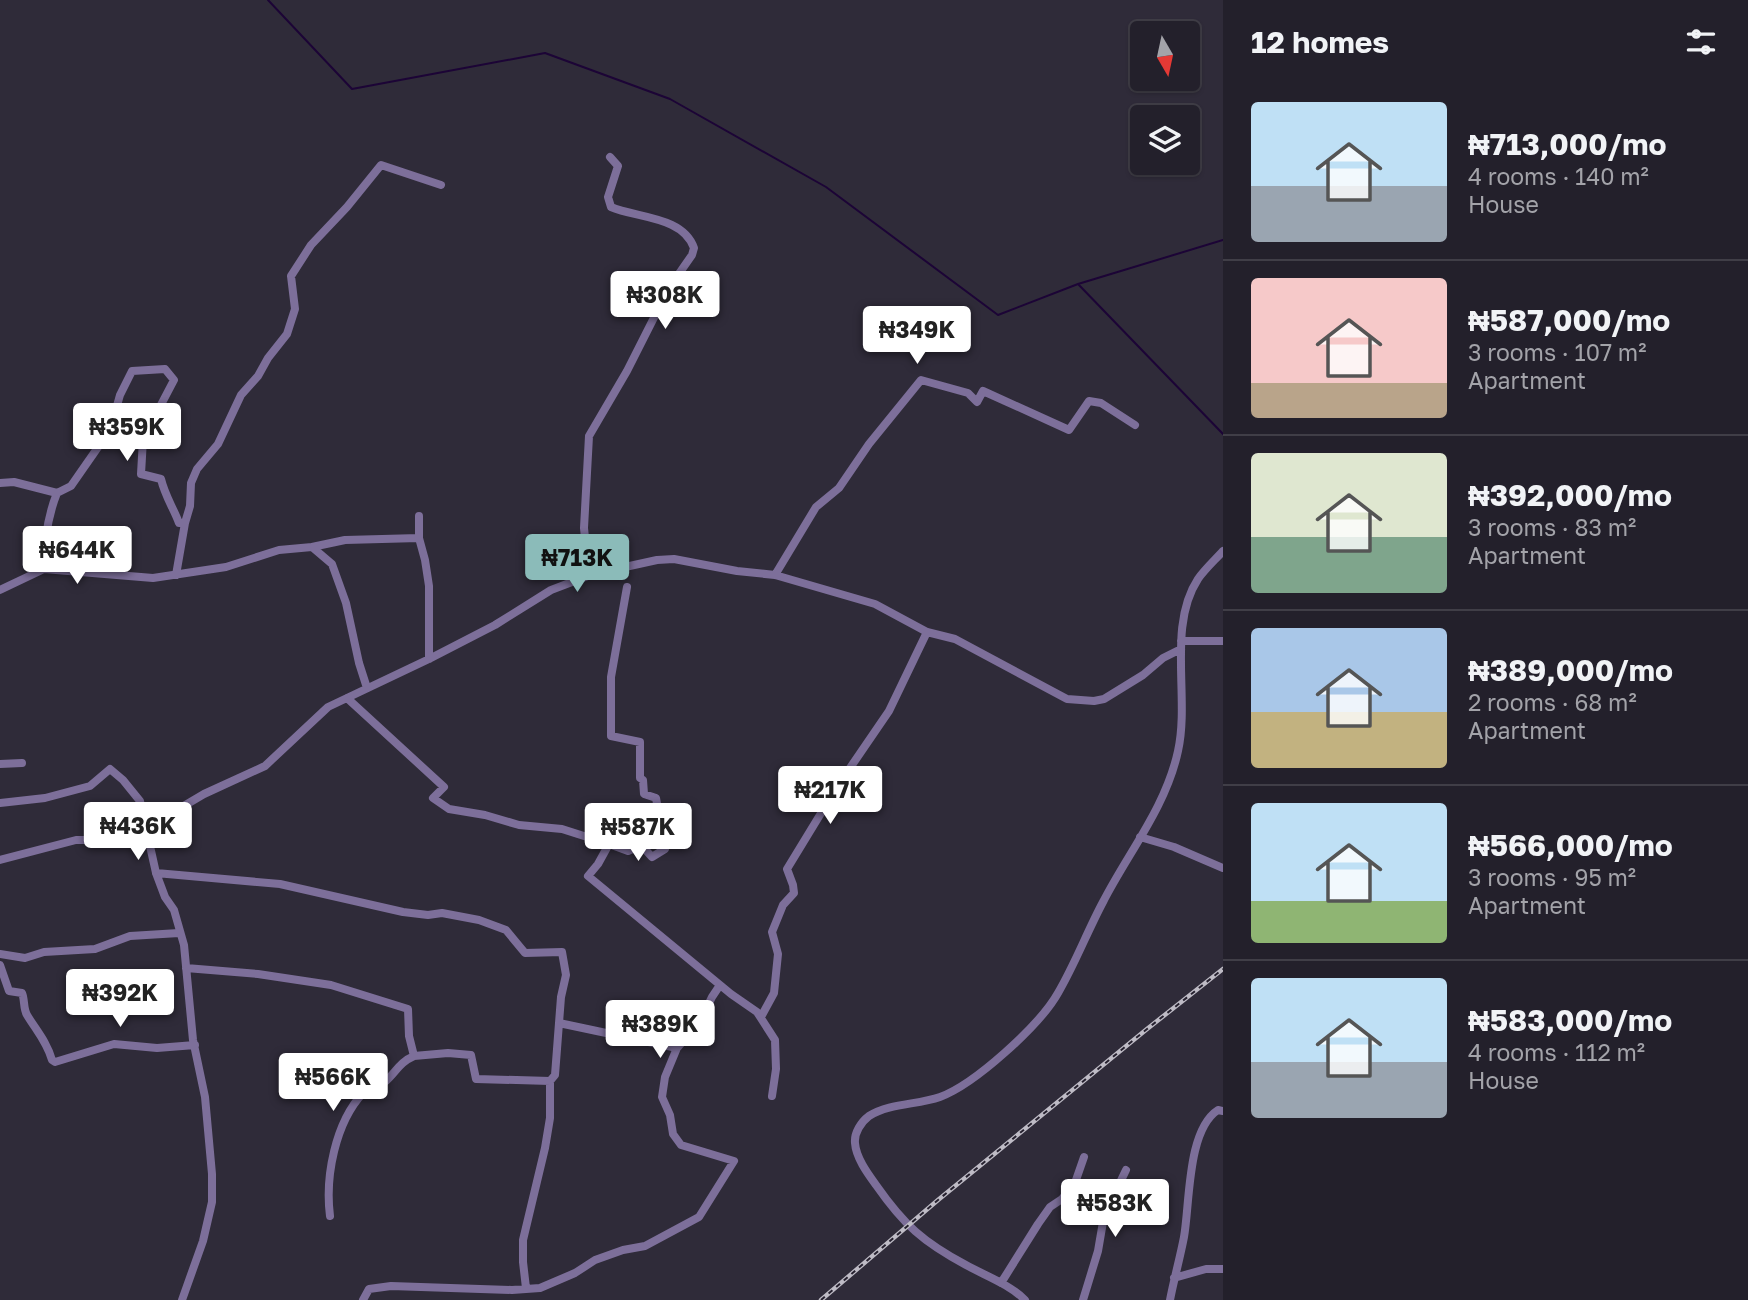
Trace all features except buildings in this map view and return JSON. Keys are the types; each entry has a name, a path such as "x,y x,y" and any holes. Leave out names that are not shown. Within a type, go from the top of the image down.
{"street":[{"path":"593,574 587,557 584,528 589,436 694,248 688,238 670,225 649,216 611,206 608,197 618,166 610,157"},
{"path":"176,575 190,506 191,483 197,468 218,444 241,395 287,334 295,309 291,276 311,245 381,165 441,185"},
{"path":"0,483 14,482 57,493 71,486 110,430 120,395 132,371 165,369 174,380 143,439 141,474 161,479 166,498 179,523 185,523"},
{"path":"775,575 817,507 839,488 869,444 921,380 968,393 977,402 983,391 1069,430 1089,401 1101,403 1135,425"},
{"path":"110,430 143,439"},
{"path":"44,569 44,547 50,510 57,493"},
{"path":"419,516 419,538 429,586 429,659"},
{"path":"0,590 44,569 153,578 226,567 279,550 345,540 419,538"},
{"path":"312,547 332,564 346,603 367,688"},
{"path":"1025,1300 1001,1283 928,1243 908,1226 871,1177 855,1146 855,1135 867,1118 880,1111 938,1097 955,1089 1003,1053 1051,1005 1103,901 1162,798 1178,751 1183,704 1180,660 1187,608 1198,580 1223,551"},
{"path":"0,860 146,826 204,794 265,766 328,707 495,625 551,590 593,574 657,560 674,559 775,575 874,604 927,632 955,639 1056,695 1078,701 1104,699 1143,675 1181,645 1223,641"},
{"path":"347,698 444,787 433,798 449,809 485,815 519,825 562,829 628,851 641,845 652,856 665,849 656,798 644,794 643,780 640,778 640,742 611,736 611,677 626,587"},
{"path":"761,1017 774,993 778,954 772,932 783,905 794,894 787,869 837,787 889,711 927,632"},
{"path":"1169,654 1180,660"},
{"path":"0,764 22,763"},
{"path":"0,803 45,798 90,786 110,769 140,801 156,873 165,897 174,910 184,945 188,998 205,1097 212,1174 212,1202 203,1241 182,1300"},
{"path":"1140,837 1174,847 1223,868"},
{"path":"609,845 588,876 720,985 757,1012 775,1040 776,1069 772,1096"},
{"path":"156,873 280,884 403,912 428,915 442,913 479,920 506,930 524,953 562,952 566,975 555,1075 550,1081 550,1118 523,1240 526,1288"},
{"path":"0,954 25,958 44,952 95,949 130,936 179,933"},
{"path":"0,965 6,988 24,996 27,1015 55,1062 114,1044 157,1048 195,1045"},
{"path":"186,968 258,974 331,985 408,1009 409,1036 414,1056"},
{"path":"363,1300 369,1289 391,1286 540,1289 575,1273 595,1260 645,1246 699,1217 734,1161 681,1145 673,1134 670,1115 662,1097 664,1077 677,1048 700,1022 720,985"},
{"path":"559,1023 677,1048"},
{"path":"330,1216 328,1203 334,1153 350,1111 365,1091 385,1083 404,1060 414,1056 448,1053 471,1055 476,1079 550,1081"},
{"path":"1170,1300 1184,1235 1189,1183 1197,1143 1212,1114 1218,1110 1223,1111"},
{"path":"1001,1283 1038,1224 1076,1180 1084,1157"},
{"path":"1083,1300 1098,1251 1104,1216 1126,1170"},
{"path":"1174,1279 1206,1269 1223,1269"}],"waterway":[{"path":"268,0 352,89 545,53 670,99 826,187 998,315 1078,284 1223,240"},
{"path":"1078,284 1223,434"}],"railway":[{"path":"821,1300 938,1200 1223,969"}]}
